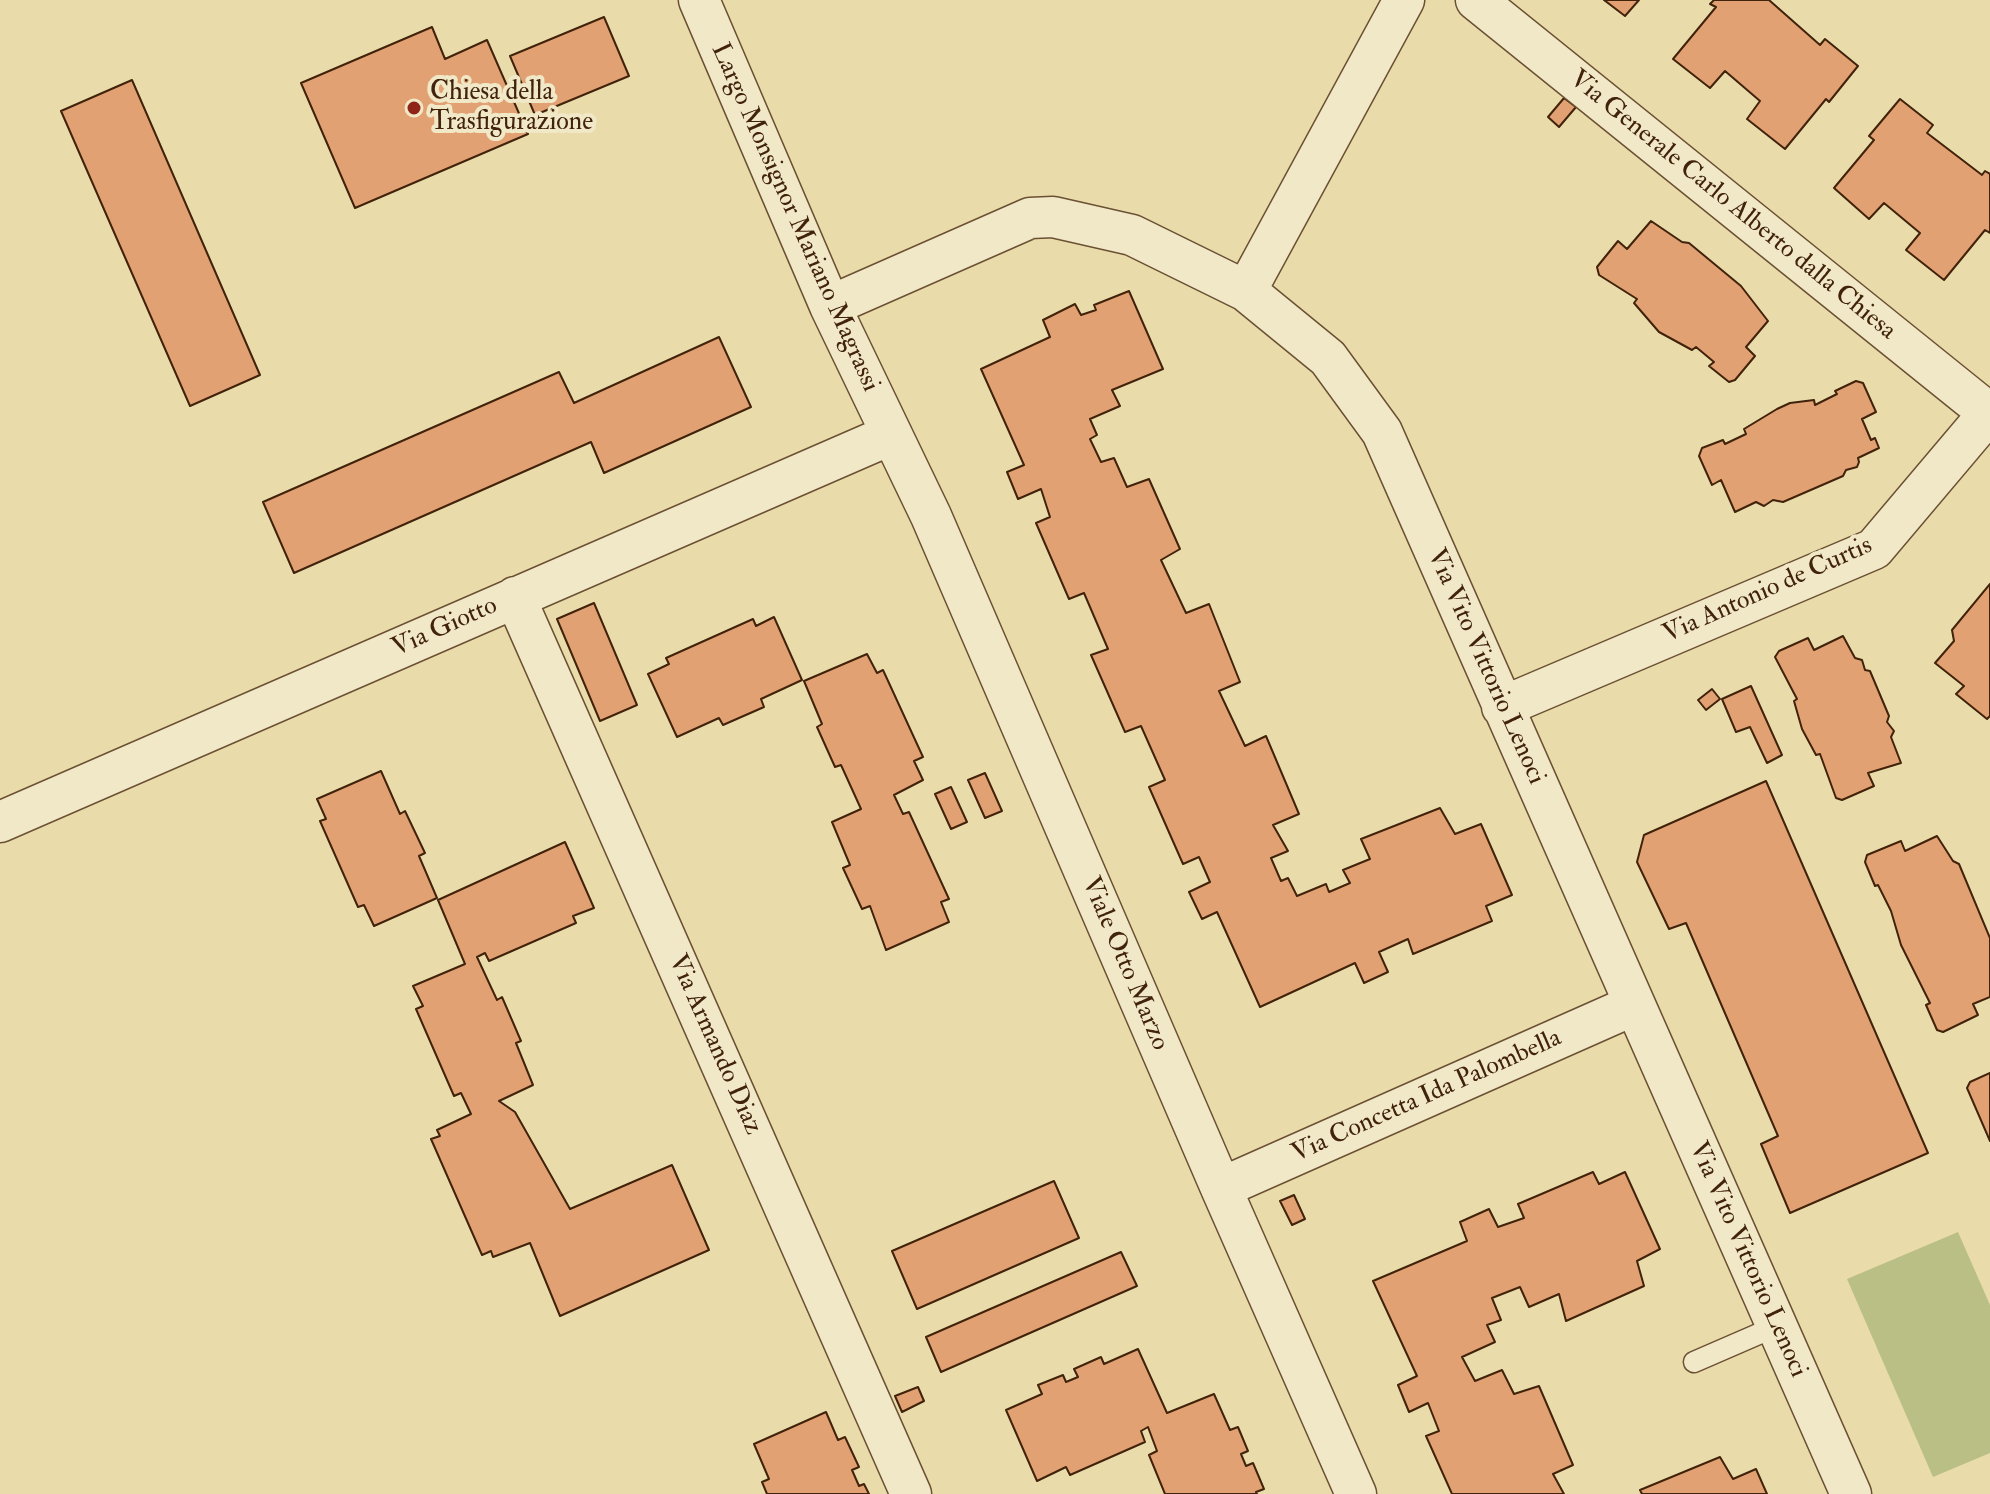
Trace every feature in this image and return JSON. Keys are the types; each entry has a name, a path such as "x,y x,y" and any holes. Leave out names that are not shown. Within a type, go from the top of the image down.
{"street":[{"name":"Largo Monsignor Mariano Magrassi","path":"699,0 830,306 890,435"},
{"path":"1246,291 1404,0"},
{"name":"Via Generale Carlo Alberto dalla Chiesa","path":"1476,0 1989,413"},
{"name":"Via Vito Vittorio Lenoci","path":"830,306 1030,218 1053,217 1132,235 1246,291 1328,358 1382,432 1851,1494"},
{"name":"Via Antonio de Curtis","path":"1502,707 1874,549 1989,413"},
{"name":"Via Giotto","path":"0,822 890,435"},
{"name":"Viale Otto Marzo","path":"890,435 931,516 1356,1494"},
{"name":"Via Armando Diaz","path":"515,597 911,1494"},
{"name":"Via Concetta Ida Palombella","path":"1221,1188 1634,1005"}],"lane":[{"path":"1694,1362 1777,1326"}],"green space":[{"path":"1958,1232 1990,1305 1990,1453 1933,1477 1847,1279"}],"building":[{"path":"1604,0 1639,0 1625,16"},
{"path":"1714,0 1769,0 1820,45 1825,39 1858,66 1785,149 1747,119 1760,101 1725,71 1710,88 1673,59 1716,7 1710,4"},
{"path":"604,17 629,76 535,115 510,56"},
{"name":"Chiesa della Trasfigurazione","path":"432,27 445,59 487,40 528,134 355,208 301,83"},
{"path":"132,80 260,375 190,406 61,111"},
{"path":"1564,98 1576,107 1559,127 1548,117"},
{"path":"1900,99 1933,125 1927,133 1982,175 1985,171 1990,174 1990,233 1985,230 1944,280 1906,250 1920,233 1884,203 1869,219 1834,188 1874,140 1869,136"},
{"path":"1651,221 1682,242 1689,243 1741,286 1768,321 1746,347 1755,356 1735,380 1729,382 1709,366 1714,362 1696,347 1692,350 1659,332 1634,303 1637,299 1599,275 1597,267 1618,241 1627,249"},
{"path":"1129,291 1163,369 1112,390 1120,406 1090,419 1097,435 1090,439 1101,462 1114,458 1127,487 1149,479 1180,549 1161,560 1186,613 1209,604 1240,682 1219,691 1245,746 1266,736 1299,814 1273,825 1288,851 1271,858 1281,881 1288,878 1297,896 1326,884 1329,892 1350,883 1343,870 1370,859 1361,839 1440,808 1455,834 1481,824 1512,895 1486,906 1492,921 1413,954 1408,939 1379,952 1388,972 1364,983 1355,963 1260,1007 1217,912 1202,919 1189,892 1210,882 1199,857 1183,864 1149,787 1165,780 1141,726 1125,732 1091,655 1108,649 1084,593 1069,599 1036,523 1050,517 1041,489 1018,499 1007,472 1024,465 981,369 1050,337 1043,320 1075,304 1081,315 1096,310 1094,305"},
{"path":"719,337 751,407 604,473 591,442 294,573 263,502 559,372 574,403"},
{"path":"1856,381 1863,383 1876,412 1862,419 1871,440 1875,438 1879,448 1858,458 1857,467 1846,470 1843,476 1783,502 1773,500 1764,506 1756,502 1735,512 1721,480 1712,485 1699,456 1702,448 1723,440 1725,444 1746,434 1744,429 1790,403 1814,400 1815,405"},
{"path":"1990,584 1990,716 1987,719 1956,694 1964,686 1935,663 1954,641 1952,630"},
{"path":"594,603 637,705 600,721 557,619"},
{"path":"774,617 802,680 761,699 764,707 723,725 719,718 677,737 648,674 669,664 666,658 753,619 756,626"},
{"path":"1843,636 1855,658 1862,660 1865,670 1870,671 1889,716 1887,722 1894,731 1891,737 1901,763 1868,773 1874,786 1842,800 1836,798 1820,754 1816,755 1802,729 1794,701 1797,699 1775,657 1779,651 1808,638 1814,650"},
{"path":"867,654 877,673 883,670 923,757 914,761 923,780 894,795 903,814 909,812 949,899 941,902 949,922 886,950 870,906 862,909 843,868 850,865 832,822 861,809 841,765 835,767 817,727 822,724 804,681"},
{"path":"1751,686 1782,755 1767,763 1750,727 1736,732 1722,699"},
{"path":"1712,689 1720,699 1706,710 1698,700"},
{"path":"381,771 400,814 405,811 425,853 419,856 437,898 374,926 364,905 358,907 320,821 326,819 317,799"},
{"path":"985,773 1002,811 985,818 968,780"},
{"path":"1766,781 1928,1153 1790,1213 1761,1144 1778,1136 1686,923 1669,929 1637,862 1644,835"},
{"path":"951,787 967,822 951,829 935,794"},
{"path":"1937,836 1953,861 1959,864 1990,938 1990,997 1973,1004 1978,1015 1943,1032 1937,1030 1926,1005 1930,1003 1901,945 1891,911 1878,885 1875,886 1865,862 1867,855 1901,841 1905,851"},
{"path":"565,842 594,908 573,916 576,923 489,961 485,953 477,957 497,1000 502,997 521,1041 516,1043 533,1085 499,1101 515,1112 570,1209 672,1165 709,1250 560,1316 530,1243 493,1257 491,1251 482,1255 431,1139 440,1136 437,1130 471,1114 461,1093 454,1096 416,1009 423,1006 413,986 465,964 438,900"},
{"path":"1990,1073 1990,1141 1967,1088 1970,1082"},
{"path":"1593,1172 1599,1184 1625,1172 1660,1249 1637,1261 1644,1286 1566,1321 1559,1294 1529,1307 1520,1287 1492,1298 1501,1320 1487,1325 1495,1342 1462,1357 1475,1381 1502,1370 1514,1394 1539,1386 1573,1465 1553,1474 1564,1494 1452,1494 1426,1436 1439,1431 1428,1403 1409,1412 1398,1385 1417,1376 1373,1281 1467,1241 1460,1222 1489,1209 1498,1227 1524,1218 1518,1204"},
{"path":"1054,1181 1079,1238 917,1309 892,1251"},
{"path":"1294,1195 1305,1219 1292,1225 1280,1201"},
{"path":"1121,1252 1137,1286 941,1372 926,1337"},
{"path":"1138,1349 1167,1413 1214,1394 1230,1430 1238,1427 1248,1451 1241,1454 1246,1466 1253,1463 1264,1489 1257,1494 1165,1494 1149,1455 1157,1451 1148,1427 1141,1431 1145,1442 1070,1475 1066,1467 1037,1481 1006,1410 1042,1394 1038,1385 1063,1375 1066,1382 1078,1377 1074,1369 1101,1357 1104,1364"},
{"path":"918,1387 924,1401 902,1412 895,1396"},
{"path":"826,1412 838,1440 845,1437 859,1467 852,1470 859,1486 864,1484 869,1494 767,1494 762,1482 769,1479 754,1444"},
{"path":"1720,1457 1733,1479 1756,1469 1767,1494 1642,1494 1640,1490"}],"place":[{"name":"Chiesa della Trasfigurazione","path":"414,108"}]}
